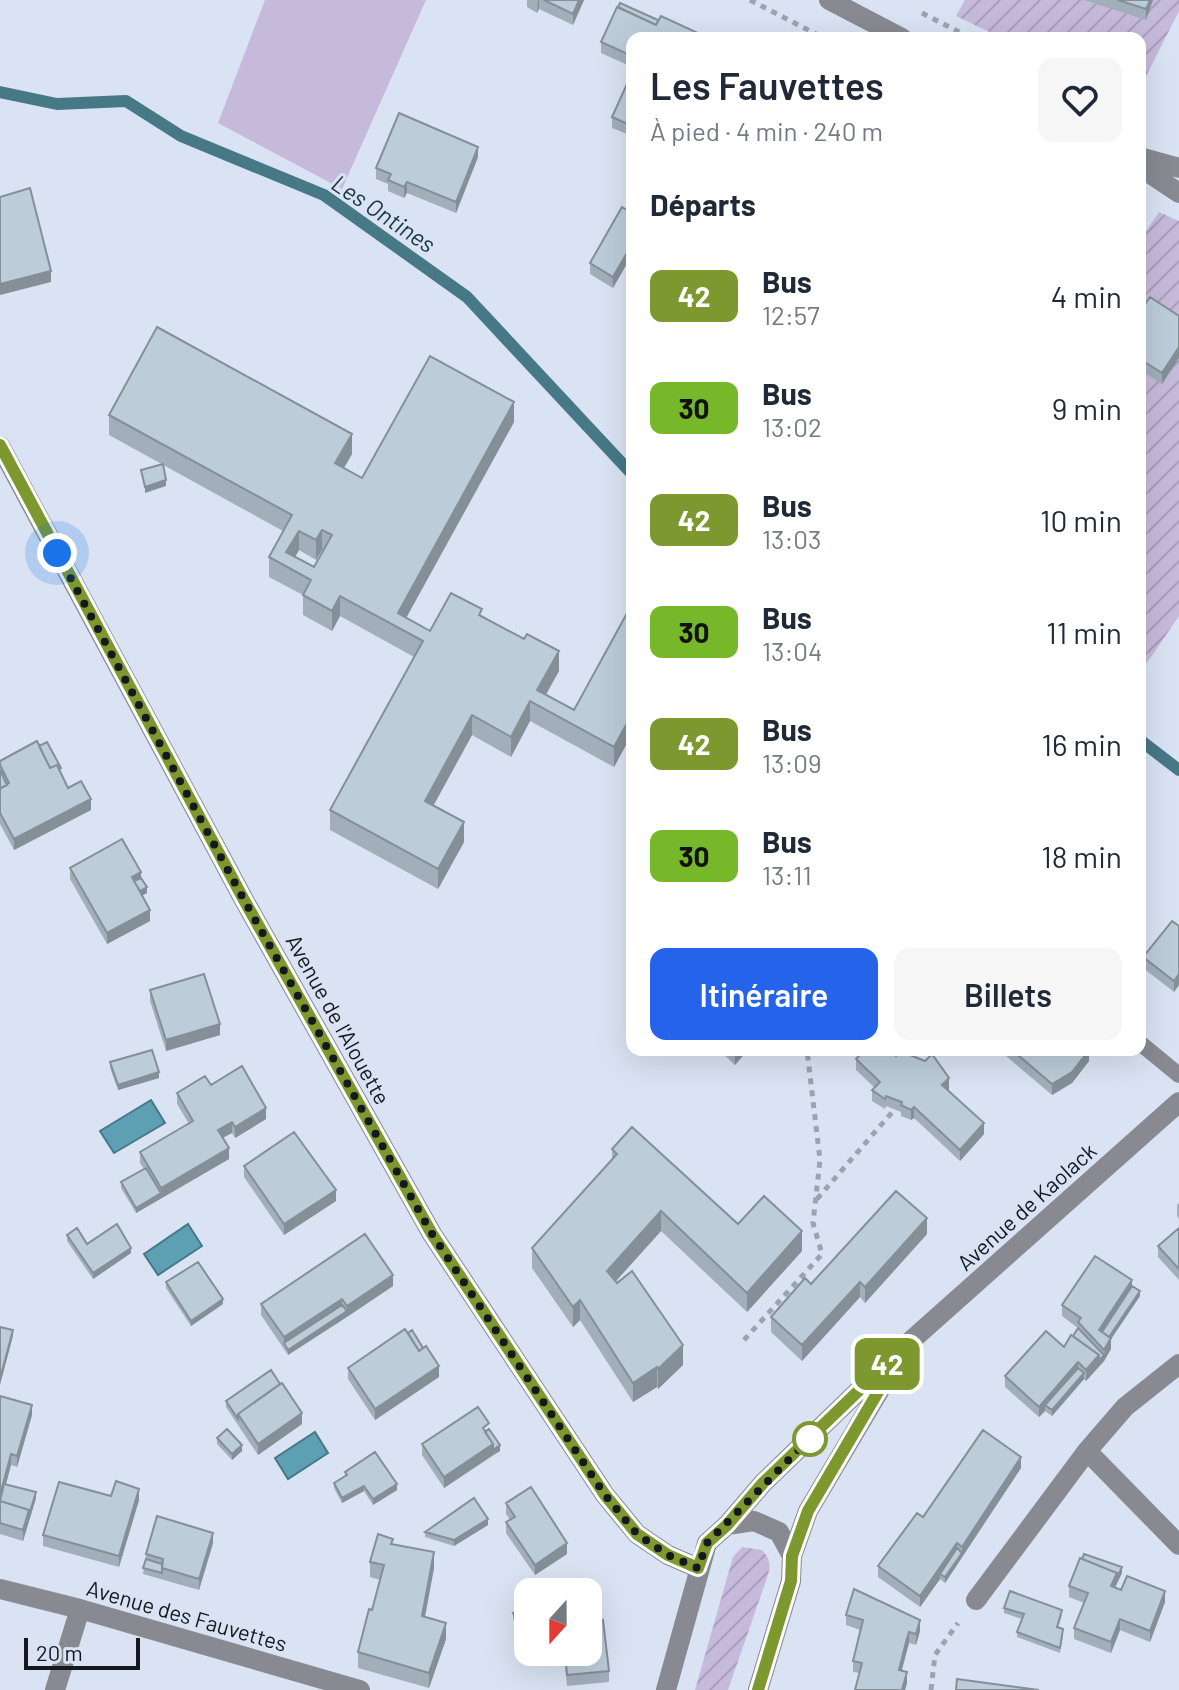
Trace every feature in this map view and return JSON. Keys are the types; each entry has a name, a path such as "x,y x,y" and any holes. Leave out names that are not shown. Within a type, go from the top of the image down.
{"street":[{"path":"829,0 890,32"},
{"path":"1146,159 1179,168"},
{"path":"1146,171 1179,193"},
{"name":"Avenue de l'Alouette","path":"0,446 244,900 432,1234 605,1495 637,1534 668,1555 698,1568"},
{"name":"Avenue de Kaolack","path":"727,1525 763,1483 905,1346 1179,1102"},
{"name":"Avenue de Kaolack","path":"792,1556 808,1511 905,1346"},
{"path":"976,1600 1087,1451 1125,1407 1179,1364"},
{"path":"1087,1451 1179,1545"},
{"path":"666,1690 707,1543 727,1525 754,1521 779,1532 792,1556 791,1581 758,1690"},
{"name":"Avenue des Fauvettes","path":"0,1589 360,1690"},
{"path":"55,1690 80,1609"}],"lane":[{"path":"1146,1048 1179,1075"}],"path":[{"path":"750,0 812,32"},
{"path":"909,6 959,32"},
{"path":"744,1340 822,1254 813,1223 820,1160 808,1056"},
{"path":"817,1200 894,1110"},
{"path":"931,1690 935,1655 976,1600"}],"shaded area":[{"path":"265,0 426,0 342,189 218,123"},
{"path":"965,0 1179,0 1179,11 1146,76 1146,32 989,32 956,16"},
{"path":"1159,212 1179,221 1179,616 1146,664 1146,231"},
{"path":"742,1547 762,1550 769,1563 767,1578 728,1690 695,1690 733,1557"}],"water":[{"path":"151,1100 165,1123 114,1153 100,1131"},
{"path":"188,1224 202,1246 158,1275 144,1254"},
{"path":"315,1432 328,1453 288,1479 275,1458"}],"building":[{"path":"544,0 579,0 573,14"},
{"path":"1118,0 1150,0 1146,9"},
{"path":"620,3 658,20 656,25 618,7"},
{"path":"617,7 656,25 661,16 696,32 626,32 626,53 601,42"},
{"path":"626,86 626,123 612,117"},
{"path":"399,113 478,147 456,202 407,182 404,187 388,180 391,174 376,168"},
{"path":"30,188 51,271 0,284 0,197"},
{"path":"622,207 626,209 626,254 613,277 590,263"},
{"path":"1150,297 1179,316 1179,347 1162,373 1146,363 1146,303"},
{"path":"157,327 352,434 335,463 362,478 430,356 514,402 398,613 430,631 451,593 482,609 479,615 524,639 527,634 559,651 537,690 574,710 626,615 626,725 614,747 530,701 511,737 472,715 425,801 464,822 438,869 330,810 423,641 340,596 332,611 303,595 311,580 269,557 292,515 109,415","holes":["322,530 332,535 314,567 286,552 299,531 316,540"]},
{"path":"163,464 166,480 145,487 141,470"},
{"path":"37,741 50,768 57,765 68,788 81,781 91,799 14,839 0,813 0,789 9,783 0,761"},
{"path":"47,742 59,769 57,765 50,768 39,746"},
{"path":"0,770 7,785 1,788 0,787"},
{"path":"122,839 141,872 132,877 150,910 107,933 70,868"},
{"path":"141,878 147,887 140,891 134,881"},
{"path":"1172,921 1179,926 1179,974 1174,981 1146,959 1146,953"},
{"path":"204,974 220,1024 166,1040 150,990"},
{"path":"152,1050 159,1072 118,1085 110,1062"},
{"path":"859,1056 912,1056 925,1061 933,1056 949,1078 942,1085 984,1123 960,1150 914,1107 911,1110 901,1105 902,1102 886,1096 885,1099 872,1090 880,1082 856,1059"},
{"path":"1019,1056 1084,1056 1072,1072 1052,1084"},
{"path":"242,1066 266,1108 235,1127 232,1122 218,1130 229,1148 161,1188 140,1152 193,1121 177,1093 205,1076 211,1085"},
{"path":"632,1127 738,1224 764,1196 802,1231 747,1293 661,1211 607,1271 617,1283 632,1271 683,1345 658,1369 633,1383 580,1300 573,1307 532,1248 617,1154 612,1149"},
{"path":"294,1132 336,1190 284,1224 244,1166"},
{"path":"146,1168 161,1193 136,1208 121,1182"},
{"path":"896,1191 927,1218 865,1287 860,1282 802,1345 771,1317 805,1278 811,1284"},
{"path":"117,1224 131,1248 93,1273 67,1235 77,1228 87,1244"},
{"path":"1179,1228 1179,1269 1158,1246"},
{"path":"365,1234 393,1275 347,1306 342,1299 284,1337 261,1304"},
{"path":"1095,1256 1132,1280 1099,1330 1111,1338 1104,1350 1078,1322 1081,1318 1062,1305"},
{"path":"198,1262 223,1299 191,1321 166,1282"},
{"path":"1132,1286 1140,1291 1109,1337 1102,1332"},
{"path":"342,1305 347,1311 288,1350 284,1343"},
{"path":"0,1327 13,1330 0,1379"},
{"path":"1078,1328 1104,1355 1099,1361 1099,1355 1073,1336"},
{"path":"405,1329 419,1351 426,1346 439,1366 375,1409 348,1368"},
{"path":"412,1330 423,1348 419,1351 408,1333"},
{"path":"1046,1331 1064,1347 1071,1335 1099,1355 1086,1370 1078,1362 1039,1407 1005,1376"},
{"path":"1078,1368 1084,1373 1052,1410 1045,1405"},
{"path":"271,1370 280,1384 238,1414 238,1419 226,1401"},
{"path":"282,1383 302,1413 258,1444 238,1414"},
{"path":"0,1396 32,1405 17,1456 11,1454 0,1495"},
{"path":"478,1407 489,1423 483,1428 493,1444 444,1477 422,1444"},
{"path":"227,1429 242,1445 232,1454 217,1438"},
{"path":"489,1429 500,1445 493,1450 493,1444 485,1432"},
{"path":"983,1430 1021,1457 962,1547 957,1543 920,1596 878,1566 917,1513 923,1517"},
{"path":"375,1452 397,1484 373,1499 364,1486 342,1498 334,1483"},
{"path":"116,1481 139,1489 119,1556 43,1535 59,1482 111,1496"},
{"path":"4,1484 36,1492 29,1515 29,1510 0,1501"},
{"path":"531,1487 567,1543 535,1565 506,1522 515,1517 506,1503"},
{"path":"474,1498 488,1519 454,1540 425,1532"},
{"path":"0,1501 29,1510 23,1530 0,1523"},
{"path":"157,1516 213,1533 199,1579 162,1568 163,1559 146,1554"},
{"path":"378,1534 393,1539 391,1544 434,1552 422,1616 446,1623 429,1673 358,1652 384,1565 370,1562"},
{"path":"957,1548 962,1553 945,1577 940,1574"},
{"path":"1084,1554 1122,1567 1117,1578 1117,1573 1082,1559"},
{"path":"1080,1558 1117,1573 1111,1586 1121,1590 1127,1576 1165,1591 1150,1631 1120,1619 1111,1642 1074,1628 1088,1593 1069,1586"},
{"path":"146,1559 162,1564 162,1573 143,1568"},
{"path":"854,1589 920,1620 916,1634 909,1632 906,1642 899,1670 907,1672 902,1690 855,1690 862,1663 853,1661 863,1620 846,1615"},
{"path":"1010,1591 1062,1610 1057,1627 1063,1629 1060,1648 1017,1632 1024,1614 1004,1608"},
{"path":"602,1620 609,1671 567,1675 566,1666 602,1666"},
{"path":"957,1679 1039,1690 956,1690"}],"waterway":[{"name":"Les Ontines","path":"0,92 57,104 126,101 181,136 324,195 467,297 626,468"},
{"name":"Les Ontines","path":"1146,745 1179,770"}],"bus line":[{"name":"42","path":"0,445 244,900 432,1234 605,1495 637,1534 668,1555 698,1568 707,1543 763,1483 905,1346 808,1511 792,1556 791,1581 758,1690"}],"route":[{"path":"57,553 244,900 432,1234 605,1495 637,1534 668,1555 698,1568 707,1543 817,1431 810,1439"}]}
